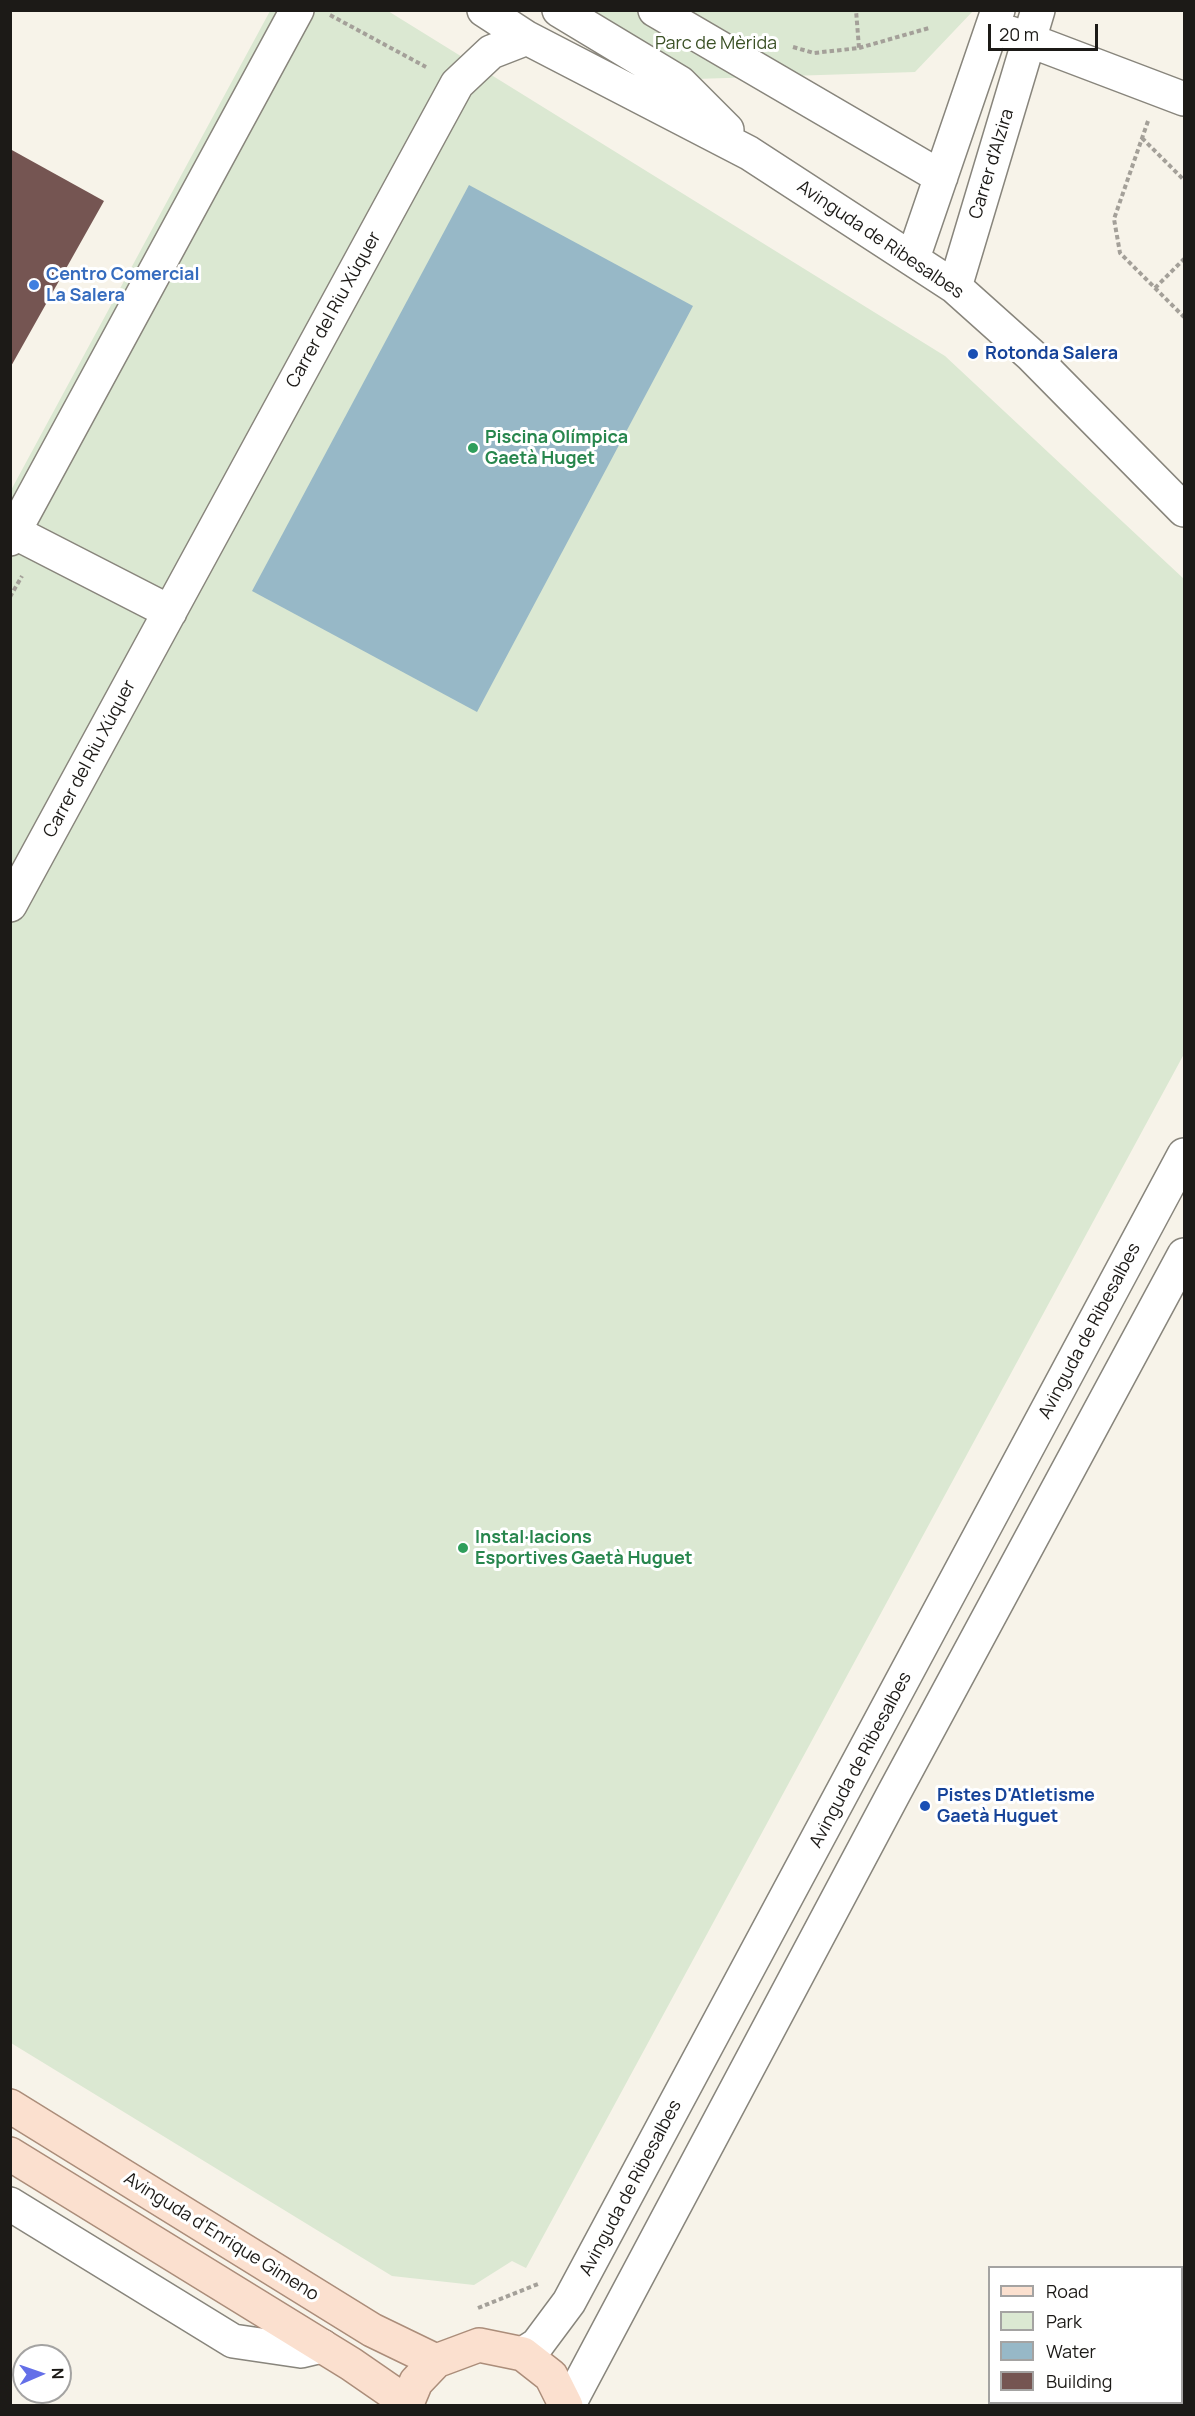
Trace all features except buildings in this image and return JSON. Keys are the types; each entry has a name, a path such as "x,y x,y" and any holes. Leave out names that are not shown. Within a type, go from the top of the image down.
{"main road":[{"name":"Avinguda d'Enrique Gimeno","path":"10,2106 372,2330 436,2361"},
{"path":"10,2154 393,2392 404,2406 416,2382 436,2361 478,2345 523,2354 550,2376 567,2406"}],"street":[{"name":"Avinguda de Ribesalbes","path":"484,10 527,38 749,153 956,287 1031,355 1185,510"},
{"path":"655,10 941,177"},
{"name":"Avinguda de Ribesalbes","path":"559,11 680,84 749,153"},
{"path":"170,612 12,536 312,12"},
{"path":"913,258 995,18 1034,25 1171,94"},
{"name":"Carrer d'Alzira","path":"956,287 1034,25"},
{"name":"Carrer del Riu Xúquer","path":"10,905 457,84 491,52 527,38"},
{"name":"Avinguda de Ribesalbes","path":"523,2354 537,2345 569,2302 1185,1155"},
{"path":"567,2406 895,1791 1185,1255"},
{"path":"10,2204 233,2341 301,2351 321,2346"}],"path":[{"path":"856,10 859,48"},
{"path":"312,12 457,84"},
{"path":"791,46 814,53 859,48 929,28"},
{"path":"1171,94 1142,138 1114,219 1120,253 1185,317"},
{"path":"1142,138 1185,180"},
{"path":"1155,288 1185,259"},
{"path":"475,2309 537,2283 569,2302"}],"green space":[{"name":"Instal·lacions Esportives Gaetà Huguet","path":"270,11 388,11 945,356 1184,579 1184,1054 526,2268 512,2261 474,2285 392,2276 11,2043 10,492"},
{"name":"Parc de Mèrida","path":"580,11 973,11 915,72 695,79"}],"water":[{"name":"Piscina Olímpica Gaetà Huget","path":"469,185 693,306 477,712 252,591"}],"place":[{"name":"Centro Comercial La Salera","path":"34,285"},
{"name":"Rotonda Salera","path":"973,354"},
{"name":"Piscina Olímpica Gaetà Huget","path":"473,448"},
{"name":"Instal·lacions Esportives Gaetà Huguet","path":"463,1548"},
{"name":"Pistes D'Atletisme Gaetà Huguet","path":"925,1806"}]}
